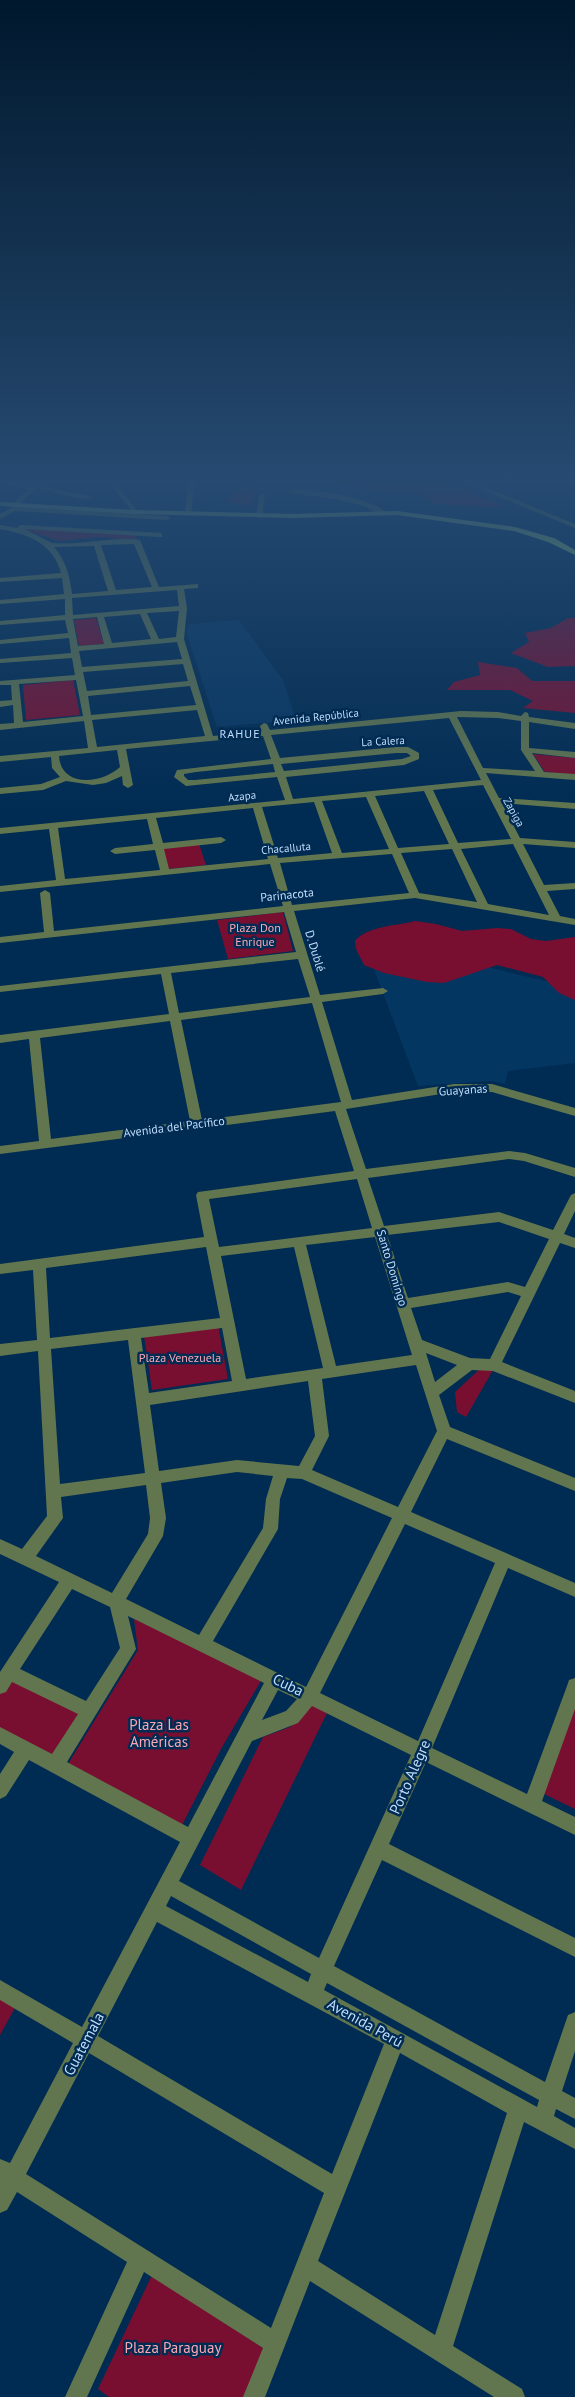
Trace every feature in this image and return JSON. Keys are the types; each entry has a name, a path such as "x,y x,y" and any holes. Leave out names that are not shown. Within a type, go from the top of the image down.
{"street":[{"path":"68,589 69,618 93,746"},
{"path":"112,589 113,593"},
{"path":"0,602 156,589"},
{"path":"180,589 183,608 180,639 209,735"},
{"path":"0,623 183,608"},
{"path":"142,612 156,641"},
{"path":"100,615 109,646"},
{"path":"0,642 72,635"},
{"path":"0,662 109,646 180,639"},
{"path":"0,683 186,661"},
{"path":"15,682 19,725"},
{"path":"83,694 193,683"},
{"path":"0,704 18,702"},
{"path":"0,726 200,707"},
{"name":"Avenida República","path":"265,730 459,709 490,710 575,726"},
{"name":"Avenida República","path":"0,752 93,746 452,715 489,714 575,722"},
{"name":"Zapiga","path":"452,715 557,920"},
{"path":"525,717 525,750 541,774"},
{"path":"265,730 290,802"},
{"name":"Avenida República","path":"0,759 55,753 93,746 121,747 209,735"},
{"path":"121,747 128,785"},
{"name":"La Calera","path":"408,750 415,753 416,757 404,762 186,783 178,777 180,772 186,770 276,762 408,750"},
{"path":"525,750 575,755"},
{"path":"55,753 56,767 66,778"},
{"path":"0,791 43,787 66,778 96,782 120,775 125,768"},
{"path":"479,770 575,777"},
{"name":"Azapa","path":"0,832 486,782"},
{"path":"427,788 483,905"},
{"path":"369,794 414,895"},
{"path":"317,799 338,856"},
{"path":"495,800 575,806"},
{"name":"D. Dublé","path":"257,805 301,955 316,999 343,1105"},
{"path":"151,816 165,872"},
{"path":"53,826 61,883"},
{"path":"115,851 221,840"},
{"name":"Chacalluta","path":"0,889 274,861 517,840 575,845"},
{"path":"541,888 575,886"},
{"path":"45,893 49,934"},
{"name":"Parinacota","path":"0,940 288,907 414,895 483,905 575,922"},
{"path":"0,989 301,955"},
{"path":"165,970 198,1124"},
{"path":"0,1039 383,991"},
{"path":"34,1035 45,1144"},
{"name":"Guayanas","path":"343,1105 454,1088 492,1088 575,1112"},
{"name":"Avenida del Pacífico","path":"0,1150 343,1105"},
{"name":"Santo Domingo","path":"343,1105 380,1232 444,1431"},
{"path":"240,1386 202,1195 363,1176 509,1155 534,1159 575,1173"},
{"path":"494,1365 575,1198"},
{"path":"0,1269 212,1247 299,1242 500,1217 575,1242"},
{"path":"299,1242 330,1372"},
{"path":"25,1558 55,1518 39,1264"},
{"path":"403,1304 508,1287 528,1293"},
{"path":"0,1350 227,1322"},
{"path":"56,1764 128,1648 116,1601 156,1536 158,1518 134,1333"},
{"path":"416,1344 469,1364 494,1365 575,1397"},
{"path":"143,1400 421,1359"},
{"path":"432,1393 469,1364"},
{"path":"303,1473 322,1436 314,1375"},
{"path":"247,1734 292,1716 310,1696 403,1516 444,1431 575,1484"},
{"path":"53,1492 237,1466 303,1473 575,1590"},
{"path":"203,1643 270,1529 273,1499 282,1470"},
{"name":"Cuba","path":"0,1546 203,1643 575,1826"},
{"name":"Porto Alegre","path":"312,1994 422,1751 504,1559"},
{"path":"70,1580 5,1679 89,1711"},
{"name":"Guatemala","path":"0,2203 7,2173 86,2040 275,1679"},
{"path":"532,1805 575,1686"},
{"path":"0,1735 192,1838"},
{"path":"0,1790 26,1748"},
{"path":"378,1848 575,1948"},
{"name":"Avenida Perú","path":"168,1885 575,2108"},
{"name":"Avenida Perú","path":"154,1910 312,1994 575,2139"},
{"path":"0,1990 336,2188"},
{"path":"542,2120 575,2022"},
{"path":"254,2397 395,2040"},
{"path":"441,2349 519,2107"},
{"path":"7,2173 275,2344"},
{"path":"79,2396 140,2258"},
{"path":"306,2266 441,2349 514,2397"}],"shaded area":[{"path":"239,620 283,680 296,720 217,727 186,631 189,624"},
{"path":"372,964 475,964 575,988 575,1063 508,1071 505,1084 492,1081 418,1086"}],"green space":[{"path":"96,618 104,644 79,646 74,620"},
{"path":"568,618 575,618 575,666 548,667 511,653 529,642 525,633 551,628"},
{"path":"478,662 517,668 532,681 575,681 575,713 523,708 533,701 510,690 447,690 454,682 480,675"},
{"path":"73,680 80,715 26,720 23,685"},
{"path":"533,754 575,758 575,775 545,772"},
{"path":"199,844 206,865 168,869 163,848"},
{"name":"Plaza Don Enrique","path":"283,912 293,951 228,959 217,920"},
{"path":"415,921 462,931 497,928 511,929 531,939 546,941 575,937 575,1000 559,993 543,977 497,965 444,983 427,982 384,973 364,965 356,949 355,941 360,936 374,929"},
{"name":"Plaza Venezuela","path":"218,1325 228,1379 152,1390 144,1336"},
{"path":"481,1368 493,1370 466,1417 457,1412 455,1392"},
{"name":"Plaza Las Américas","path":"134,1619 262,1679 221,1749 182,1825 68,1764 138,1650"},
{"path":"10,1678 82,1712 54,1758 0,1730 0,1694"},
{"path":"311,1705 327,1713 241,1890 200,1865 263,1737 290,1727"},
{"path":"575,1706 575,1809 542,1793"},
{"path":"0,1997 16,2006 0,2035"},
{"name":"Plaza Paraguay","path":"152,2275 266,2350 246,2397 109,2397 98,2389"}],"district":[{"name":"RAHUE","path":"240,734"}]}
